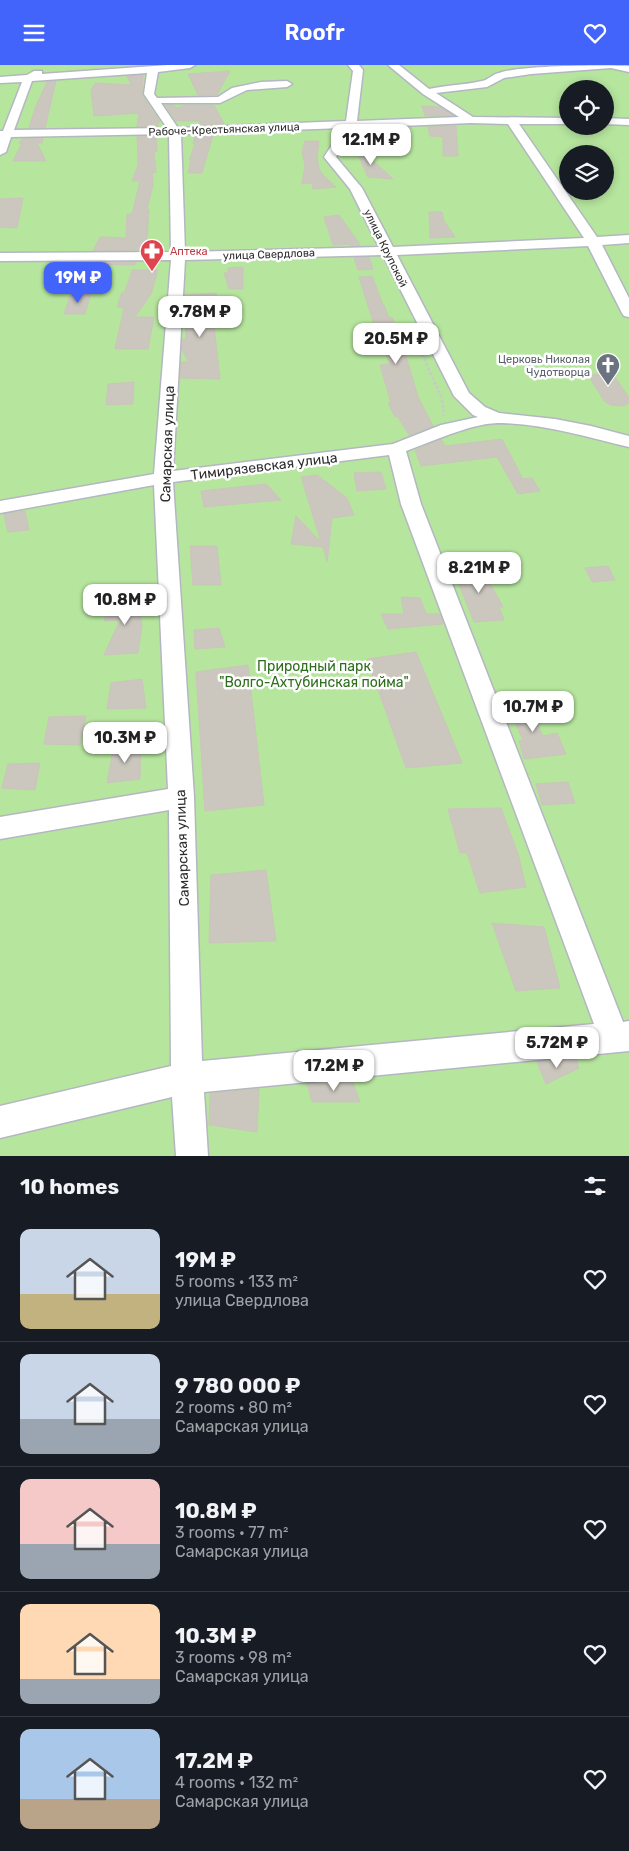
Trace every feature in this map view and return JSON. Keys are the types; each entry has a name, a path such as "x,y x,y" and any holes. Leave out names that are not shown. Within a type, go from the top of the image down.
{"street":[{"path":"0,153 4,134 34,65"},
{"path":"28,79 51,65"},
{"path":"0,79 28,79 154,70 190,65"},
{"name":"улица Крупской","path":"353,65 358,70 352,124 330,157 356,188 462,396 479,411 496,418"},
{"path":"393,65 427,92 471,120"},
{"path":"427,92 452,87 486,84 501,75 531,71 611,65 629,69"},
{"path":"154,70 149,94 175,131"},
{"path":"154,101 220,99 230,91 253,85 287,83"},
{"name":"Рабоче-Крестьянская улица","path":"4,134 175,131 471,120 559,121"},
{"path":"512,120 592,241 629,313"},
{"path":"614,121 629,122"},
{"name":"Самарская улица","path":"175,131 178,257 163,478 181,797 187,1078 192,1156"},
{"name":"улица Свердлова","path":"0,257 178,257 387,251 629,239"},
{"path":"496,418 555,424 591,431 629,442"},
{"name":"Тимирязевская улица","path":"0,507 163,478 396,449 447,429 496,418"},
{"path":"0,1122 187,1078 621,1036 411,504 396,449"},
{"path":"0,828 181,797"}],"path":[{"path":"421,353 442,399"}],"green space":[{"name":"Природный парк \"Волго-Ахтубинская пойма\"","path":"0,65 629,65 629,1156 0,1156"}],"building":[{"path":"230,71 217,95 198,95 188,74"},
{"path":"143,75 142,95 160,122 158,122 158,126 137,127 139,113 94,116 91,89 96,83 131,85 127,76"},
{"path":"56,81 45,128 29,128 35,108 47,82"},
{"path":"165,105 174,105 177,108 185,105 214,105 224,124 198,125 200,121 176,121"},
{"path":"422,106 440,107 453,115 425,116"},
{"path":"456,126 458,156 443,156 443,137 430,136 428,127"},
{"path":"195,135 213,135 202,173 188,173 191,161 189,160 195,144 193,144"},
{"path":"137,136 156,136 157,152 154,151 156,172 152,173 153,185 147,209 149,210 147,238 142,250 93,251 100,237 126,238 127,214 132,214 140,181 132,181 138,165"},
{"path":"43,138 42,143 37,143 46,161 13,161 22,143 19,143 22,139"},
{"path":"305,141 319,141 317,157 319,169 336,187 313,189 312,183 302,184 305,165 302,152"},
{"path":"352,141 393,179 368,177"},
{"path":"23,198 17,228 0,227 0,199"},
{"path":"429,212 442,212 444,221 455,237 430,238"},
{"path":"339,215 360,246 351,246 350,244 333,245 324,217"},
{"path":"369,257 373,269 358,270 354,258"},
{"path":"87,262 136,262 135,265 86,264"},
{"path":"243,267 243,289 229,289 224,273 228,273 228,268"},
{"path":"132,270 158,270 151,294 135,317 154,317 148,349 115,349 124,308 117,307 122,292 125,292"},
{"path":"372,276 383,305 389,318 392,317 401,339 418,397 433,426 409,435 398,417 395,417 388,403 391,403 380,365 390,364 375,328 359,277"},
{"path":"71,293 91,293 85,314 64,314"},
{"path":"216,293 219,317 213,317 220,379 180,378 181,362 189,362 182,350 182,339 186,339 185,295"},
{"name":"Церковь Николая Чудотворца","path":"613,374 629,398 629,403 623,406 611,405 605,402 588,375"},
{"path":"134,382 133,404 106,405 108,384"},
{"path":"441,439 445,446 502,439 522,477 518,479 532,478 540,491 518,494 497,457 421,466 415,450"},
{"path":"381,472 386,489 357,491 354,473"},
{"path":"317,475 347,498 354,515 332,518 327,562 323,547 291,544 296,516 321,542 301,477"},
{"path":"266,484 281,500 204,507 201,491"},
{"path":"25,511 29,530 8,532 4,514"},
{"path":"190,546 217,546 221,585 193,585"},
{"path":"475,563 490,583 503,607 499,607 504,620 474,622 459,584 455,564"},
{"path":"608,566 615,580 592,582 585,568"},
{"path":"137,596 142,625 138,653 104,655 120,620 104,621 112,598"},
{"path":"401,597 420,598 426,614 440,614 443,624 388,629 381,614 404,614"},
{"path":"219,628 225,647 195,649 194,630"},
{"path":"416,652 462,763 406,768 367,659"},
{"path":"248,665 264,805 205,811 196,672"},
{"path":"142,679 146,708 107,709 111,683"},
{"path":"524,697 543,736 557,733 566,754 524,759 519,741 523,740 505,700"},
{"path":"86,716 80,745 44,744 49,717"},
{"path":"141,744 140,779 107,783 113,750"},
{"path":"40,763 35,790 2,788 8,764"},
{"path":"568,782 575,803 542,805 536,784"},
{"path":"501,808 518,854 526,887 480,893 467,853 460,853 448,809"},
{"path":"266,870 276,941 209,943 211,875"},
{"path":"492,923 544,927 560,988 516,991"},
{"path":"576,1058 579,1068 546,1084 537,1062"},
{"path":"352,1080 360,1102 312,1102 307,1084"},
{"path":"259,1089 257,1132 209,1125 210,1093"}],"place":[{"name":"Аптека","path":"152,272"},
{"name":"Церковь Николая Чудотворца","path":"608,386"}]}
